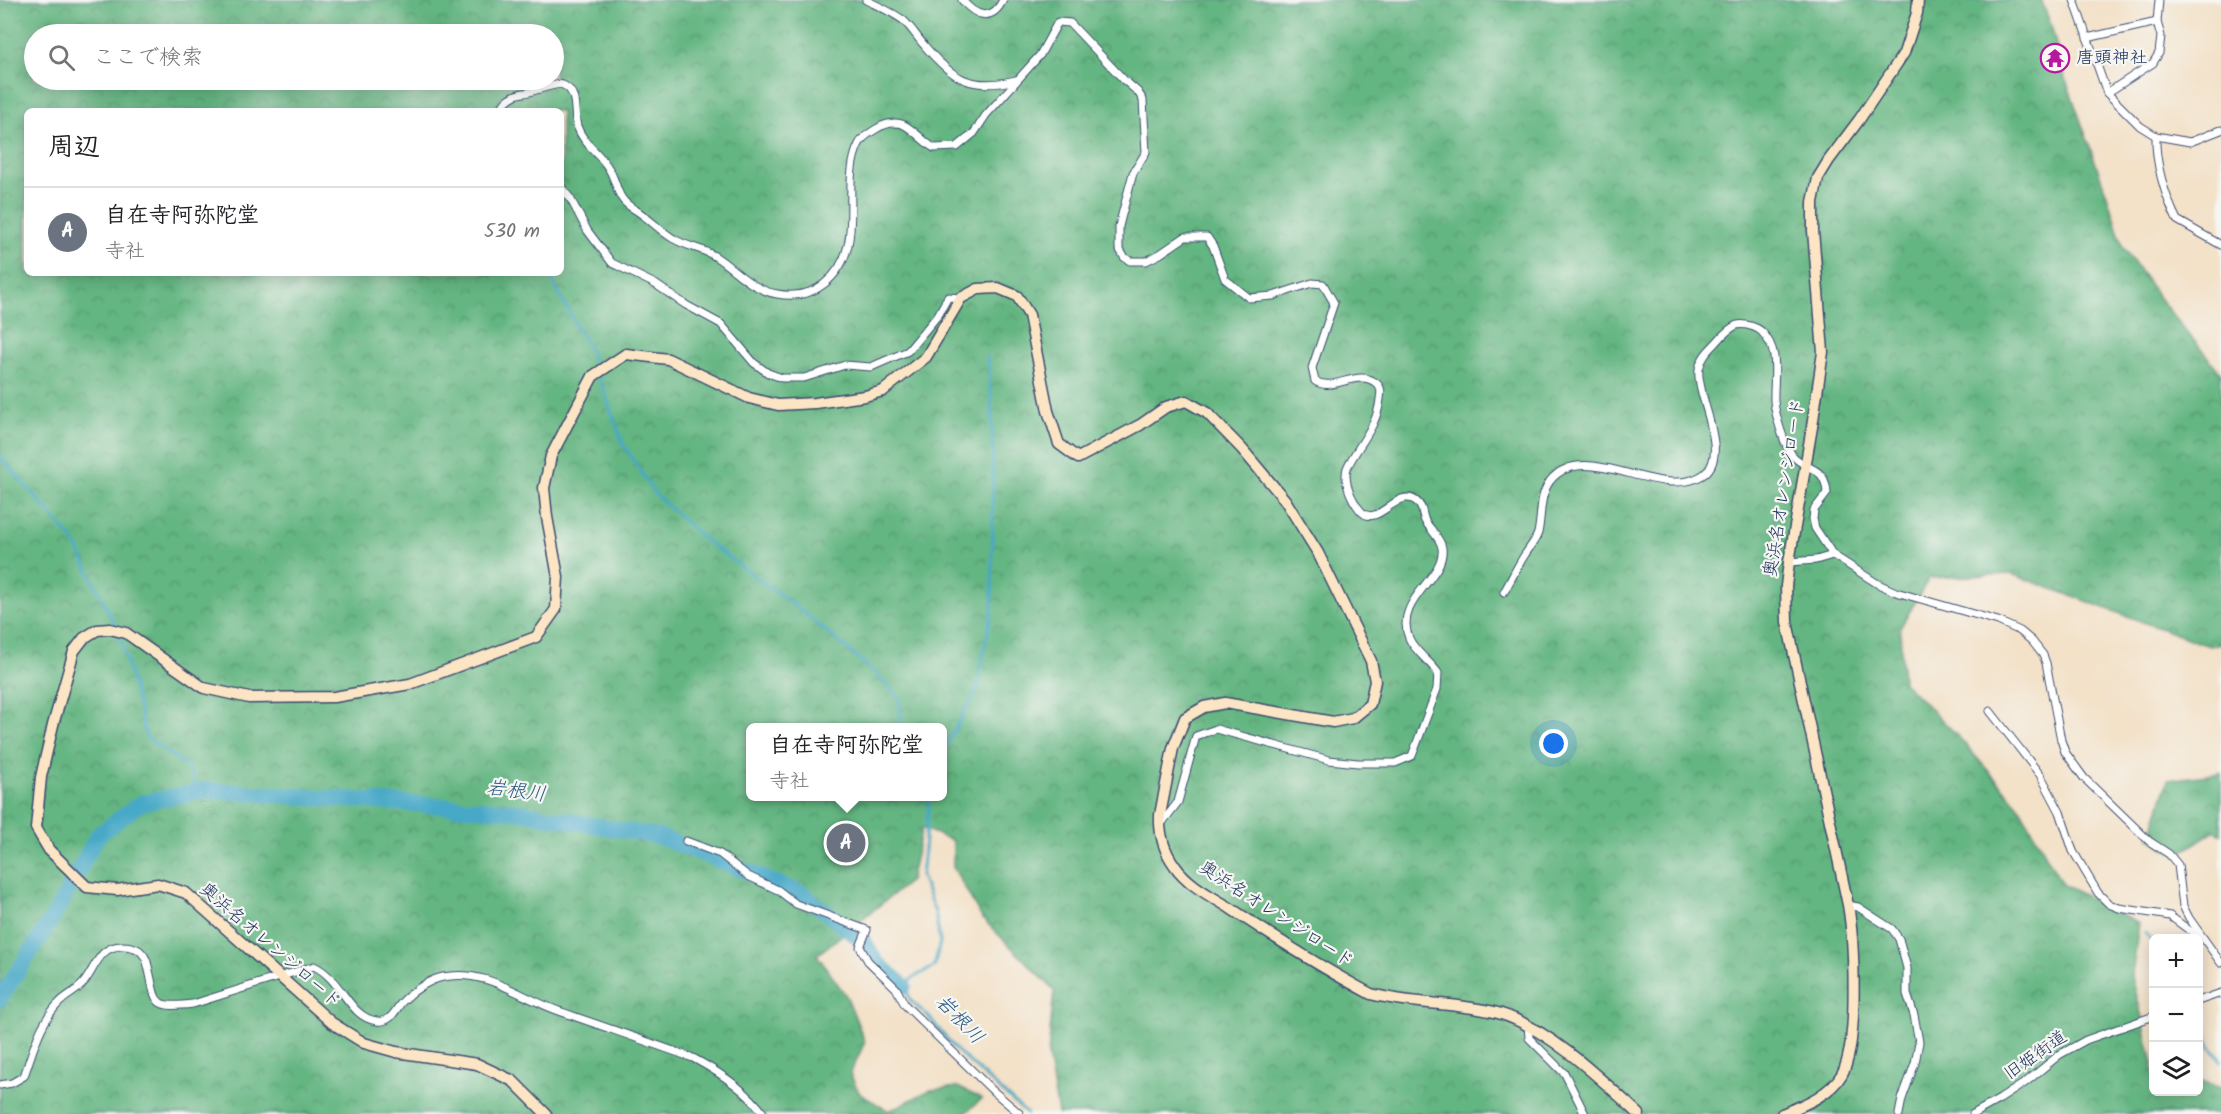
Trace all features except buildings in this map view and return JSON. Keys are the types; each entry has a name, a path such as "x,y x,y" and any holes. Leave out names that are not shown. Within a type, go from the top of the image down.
{"street":[{"path":"866,0 904,21 933,56 955,75 970,83 996,85 1016,80"},
{"path":"962,0 968,7 980,14 989,15 998,10 1003,0"},
{"name":"奥浜名オレンジロード","path":"1782,1114 1806,1104 1829,1090 1842,1074 1850,1054 1853,971 1852,925 1787,622 1786,586 1789,562 1823,352 1813,231 1813,202 1818,178 1904,53 1917,13 1918,0"},
{"path":"2074,0 2107,93 2140,126 2156,136 2190,142 2221,130"},
{"path":"2107,93 2152,63 2159,53 2161,44 2157,22 2159,0"},
{"path":"564,86 573,94 578,128 588,146 604,161 617,193 627,205 649,218 670,237 684,245 712,254 749,283 777,294 798,296 814,292 830,280 842,262 851,230 853,164 860,143 866,135 882,125 893,122 904,124 934,148 957,147 974,133 1016,80 1029,69 1059,22 1070,23 1138,92 1143,100 1146,152 1133,173 1119,226 1119,248 1124,257 1130,261 1146,261 1185,237 1207,237 1214,246 1225,279 1249,298 1273,296 1312,283 1323,284 1334,303 1312,368 1315,381 1331,384 1366,378 1377,383 1381,390 1379,408 1373,425 1347,466 1347,486 1353,500 1362,513 1368,515 1378,514 1400,499 1415,500 1422,507 1424,519 1442,548 1440,562 1407,612 1407,630 1410,640 1438,673 1437,689 1412,756 1395,763 1329,760 1216,729 1196,736 1178,802 1159,826"},
{"path":"2087,38 2157,22"},
{"path":"502,108 502,105 517,94 541,90"},
{"path":"2156,136 2158,161 2177,220 2221,245"},
{"path":"564,191 587,230 612,262 655,284 686,305 721,324 754,363 768,373 782,378 804,378 845,365 871,367 908,351 938,315 948,297 962,298"},
{"name":"奥浜名オレンジロード","path":"546,1114 513,1082 477,1064 396,1052 364,1042 332,1023 186,893 158,884 117,890 87,887 63,866 49,850 36,828 41,777 52,725 74,651 84,638 98,630 110,629 126,633 204,688 249,698 334,697 410,684 526,641 536,637 556,609 558,577 544,488 551,456 593,376 626,354 668,359 748,398 778,405 866,396 883,391 926,357 962,298 978,289 998,288 1017,296 1029,315 1048,411 1059,444 1078,458 1140,425 1166,407 1186,401 1207,413 1242,449 1285,500 1318,553 1371,661 1375,681 1370,704 1353,718 1334,722 1226,703 1204,707 1185,718 1173,748 1159,826 1164,847 1176,867 1192,883 1264,931 1371,994 1390,999 1453,1004 1498,1014 1528,1025 1579,1063 1639,1114"},
{"path":"1504,592 1533,545 1538,534 1545,488 1560,471 1580,464 1663,481 1690,481 1703,476 1710,468 1714,437 1699,369 1704,355 1725,334 1737,325 1753,326 1761,331 1773,348 1776,362 1774,389 1778,422 1792,455 1805,465 1817,469 1825,478 1827,493 1814,510 1813,519 1815,528 1833,555 1878,584 1896,592 1998,621 2020,631 2032,641 2046,663 2065,753 2084,778 2149,841 2169,854 2178,865 2183,906 2221,963"},
{"path":"1789,562 1816,560 1833,555"},
{"path":"1990,711 2041,776 2060,812 2073,851 2098,893 2109,904 2134,912 2170,916 2206,943"},
{"path":"686,841 720,854 748,876 778,890 796,904 867,930 860,947 868,962 896,988 905,1005 969,1069 1020,1114"},
{"path":"1848,905 1858,907 1892,929 1899,939 1907,968 1907,994 1919,1042 1899,1114"},
{"path":"0,1085 12,1083 24,1076 48,1017 60,1002 78,990 85,982 105,950 115,946 129,945 141,951 146,960 153,996 161,1003 175,1006 194,1004 314,966 324,970 333,979 355,1010 376,1021 385,1021 393,1016 403,1000 422,985 443,977 467,976 494,981 557,1011 693,1058 723,1076 756,1103 764,1114"},
{"path":"2203,1000 2221,993"},
{"name":"旧姫街道","path":"1973,1114 2026,1082 2059,1055 2086,1040 2149,1018"},
{"path":"1528,1025 1529,1038 1565,1074 1585,1114"}],"green space":[{"path":"0,0 2041,0 2123,247 2162,302 2221,373 2221,643 2209,646 2011,574 1929,578 1900,628 1903,682 1956,734 2019,806 2062,884 2139,924 2132,976 2149,1046 2149,1096 2203,1096 2203,1081 2221,1088 2221,1114 1058,1114 1048,1055 1054,990 982,918 953,867 953,841 922,828 910,881 817,955 847,997 865,1042 850,1074 860,1094 889,1111 930,1090 958,1087 982,1099 964,1114 0,1114"},
{"path":"2221,773 2221,834 2215,830 2177,855 2150,838 2168,780"}],"waterway":[{"path":"550,276 589,349 596,370"},
{"path":"947,744 977,689 992,609 993,452 987,356"},
{"path":"599,377 623,444 655,494 705,540 803,612 870,668 899,698 902,723"},
{"path":"0,456 74,541 116,627"},
{"path":"120,636 146,737 188,767 199,791"},
{"name":"岩根川","path":"0,999 56,912 98,835 141,803 206,790 515,811 660,837 803,894 865,943 876,962 904,986"},
{"path":"928,801 921,876 935,912 940,942 934,967 914,977 904,986 911,1001 928,1016 955,1049 1027,1114"},
{"path":"2145,933 2149,938"},
{"path":"2203,1026 2208,1042 2221,1061"}],"place":[{"name":"唐頭神社","path":"2055,58"},
{"name":"自在寺阿弥陀堂","path":"846,843"}]}
